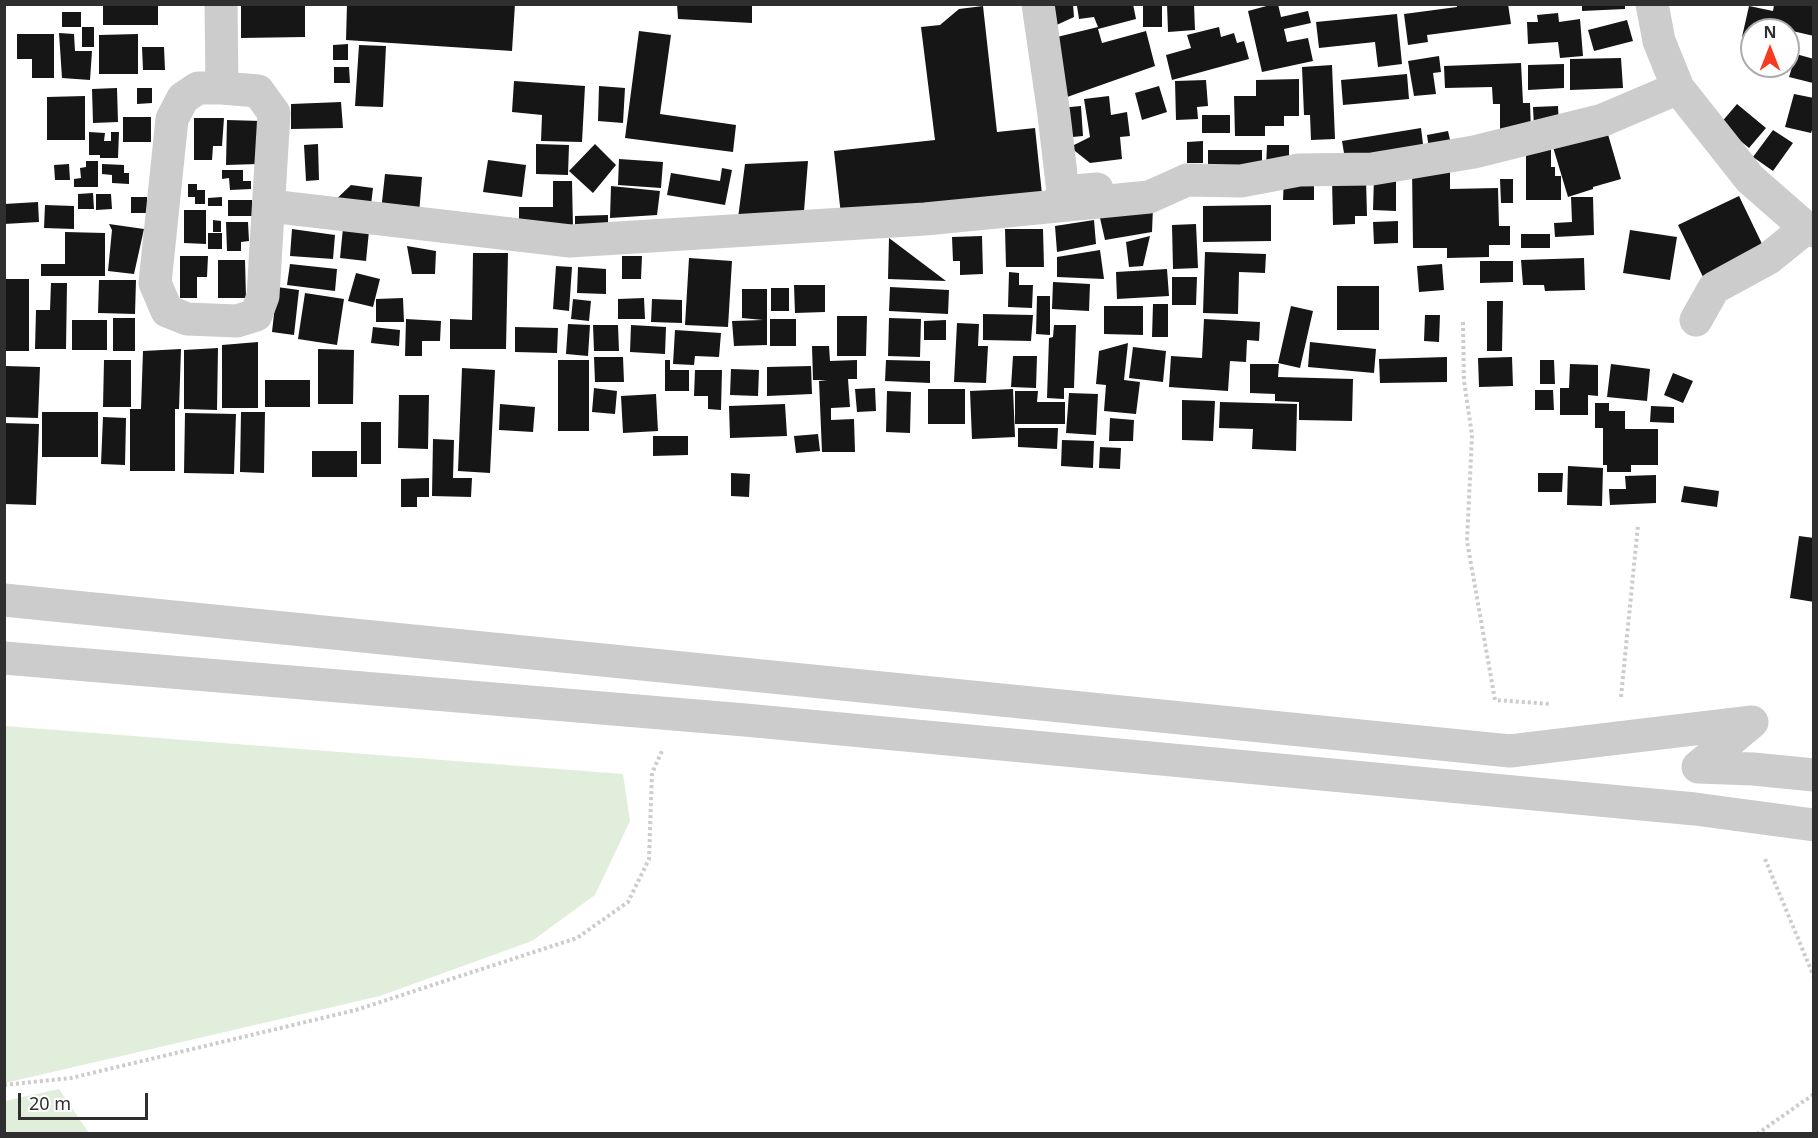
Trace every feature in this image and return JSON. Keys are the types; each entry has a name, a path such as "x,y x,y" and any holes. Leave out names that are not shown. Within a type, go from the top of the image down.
{"street":[{"path":"221,4 222,88"},
{"path":"1038,4 1063,192 1188,180 1241,182 1299,170 1372,169 1474,152 1603,120 1678,88"},
{"path":"1652,4 1659,40 1678,88 1750,178 1810,229 1769,258 1714,288 1696,320"},
{"path":"198,88 222,88 258,91 274,113 270,206 262,296 256,315 237,321 187,319 167,311 155,283 172,119 183,98 198,88"},
{"path":"270,206 570,241 949,217 1149,197 1188,180"},
{"path":"4,600 1510,751 1752,722 1698,767 1814,775"},
{"path":"4,658 757,722 1683,808 1814,825"}],"path":[{"path":"1463,322 1464,381 1472,435 1467,541 1496,700 1552,704"},
{"path":"1621,697 1638,525"},
{"path":"4,1085 71,1078 356,1010 577,938 628,902 649,859 652,773 667,742"},
{"path":"1747,817 1814,977"},
{"path":"1756,1134 1814,1094"}],"green space":[{"path":"5,726 623,774 630,821 595,895 532,941 380,996 5,1083"},
{"path":"59,1089 89,1133 5,1133 5,1101"}],"building":[{"path":"103,4 158,4 158,25 103,25"},
{"path":"241,4 305,4 305,37 241,38"},
{"path":"347,4 515,4 512,51 346,40"},
{"path":"677,4 752,4 752,23 678,19"},
{"path":"1044,4 1073,4 1074,17 1050,28"},
{"path":"1133,4 1136,19 1098,29 1102,43 1146,31 1155,66 1053,102 1057,37 1098,27 1094,17 1079,19 1077,6"},
{"path":"1143,4 1162,4 1162,27 1143,27"},
{"path":"1167,4 1194,4 1195,30 1168,32"},
{"path":"1278,4 1281,17 1308,11 1311,23 1284,29 1287,42 1308,38 1313,61 1262,72 1248,11"},
{"path":"1457,4 1508,4 1511,24 1427,35 1428,42 1408,45 1404,14 1457,7"},
{"path":"1582,5 1625,5 1625,9 1582,11"},
{"path":"1774,5 1814,5 1814,36 1800,33 1800,18 1746,18 1749,6 1773,11"},
{"path":"983,6 997,132 1035,128 1042,194 841,215 834,151 935,140 921,27 940,25 959,9"},
{"path":"62,12 81,12 81,27 62,27"},
{"path":"1558,13 1559,22 1580,19 1583,56 1560,58 1558,42 1528,44 1527,22 1538,22 1537,15"},
{"path":"1397,14 1402,64 1378,67 1375,42 1319,48 1316,22"},
{"path":"1627,20 1633,41 1594,51 1588,30"},
{"path":"82,27 94,27 94,47 82,47"},
{"path":"1219,27 1221,37 1234,33 1237,43 1244,41 1249,59 1172,80 1166,55 1191,48 1187,35"},
{"path":"639,31 671,35 660,114 736,125 733,152 625,138"},
{"path":"59,33 74,34 75,51 92,51 90,80 62,78"},
{"path":"17,34 54,34 54,78 32,78 32,59 17,59"},
{"path":"138,34 138,74 99,74 99,35"},
{"path":"348,44 348,60 333,60 333,45"},
{"path":"359,45 386,46 383,107 355,106"},
{"path":"142,47 164,47 165,70 143,70"},
{"path":"1800,55 1814,59 1813,83 1793,78 1800,78"},
{"path":"1439,56 1441,72 1433,73 1436,94 1414,96 1408,61"},
{"path":"1621,58 1623,88 1570,90 1570,59"},
{"path":"1521,63 1523,103 1530,103 1531,131 1500,131 1500,104 1493,104 1492,87 1445,88 1444,66"},
{"path":"1564,64 1564,88 1528,90 1528,65"},
{"path":"1332,65 1335,139 1311,140 1310,115 1304,115 1302,67"},
{"path":"334,67 349,67 350,83 334,83"},
{"path":"1407,74 1409,99 1343,105 1341,80"},
{"path":"1299,79 1299,116 1284,116 1284,126 1265,126 1265,136 1235,136 1234,96 1256,96 1256,80"},
{"path":"1206,80 1208,106 1197,107 1198,119 1176,120 1175,81"},
{"path":"514,81 585,86 582,142 541,141 542,115 512,112"},
{"path":"599,86 625,88 623,123 598,121"},
{"path":"1159,86 1167,112 1142,120 1135,93"},
{"path":"117,88 118,122 93,123 92,89"},
{"path":"137,88 152,88 152,103 137,104"},
{"path":"1794,94 1814,98 1814,124 1811,133 1785,127"},
{"path":"85,96 85,140 47,140 47,97"},
{"path":"1109,96 1111,115 1127,112 1130,136 1120,137 1122,159 1090,163 1070,147 1090,137 1084,99"},
{"path":"341,102 343,128 291,129 291,104"},
{"path":"1737,104 1766,128 1749,148 1720,124"},
{"path":"1081,106 1083,136 1051,139 1049,109"},
{"path":"1558,106 1559,126 1534,127 1533,107"},
{"path":"1202,115 1230,115 1230,133 1202,133"},
{"path":"123,117 151,117 151,142 123,142"},
{"path":"194,118 224,118 222,146 213,146 212,160 194,160"},
{"path":"227,120 261,121 258,164 226,165"},
{"path":"1421,128 1424,152 1346,165 1342,141"},
{"path":"1773,130 1793,143 1773,171 1753,157"},
{"path":"1448,131 1451,144 1429,149 1427,135"},
{"path":"1607,131 1621,179 1568,197 1553,147"},
{"path":"89,132 105,133 104,141 111,141 111,132 119,132 118,158 100,158 100,155 89,155"},
{"path":"1203,141 1203,163 1187,163 1187,142"},
{"path":"318,144 319,180 306,181 304,145"},
{"path":"536,144 569,145 568,175 536,174"},
{"path":"595,144 616,165 593,193 569,171"},
{"path":"1267,145 1289,145 1289,167 1266,166"},
{"path":"1526,149 1551,149 1551,167 1555,167 1555,176 1561,176 1561,200 1526,200"},
{"path":"1208,150 1262,150 1262,175 1208,175"},
{"path":"619,159 663,162 661,188 618,185"},
{"path":"488,160 526,165 522,197 483,192"},
{"path":"86,161 98,161 98,187 74,187 74,179 81,178 80,168 86,167"},
{"path":"808,161 804,211 738,218 745,164"},
{"path":"69,164 70,180 55,180 54,165"},
{"path":"102,164 124,165 124,173 129,173 129,184 112,183 112,175 102,174"},
{"path":"1450,167 1450,189 1498,188 1499,226 1510,226 1510,245 1489,245 1489,257 1447,258 1447,248 1413,248 1412,168"},
{"path":"722,168 732,170 725,205 667,195 671,173 720,181"},
{"path":"222,170 243,170 243,181 251,181 251,189 230,190 229,178 222,179"},
{"path":"385,174 422,177 419,214 381,211"},
{"path":"1284,177 1314,178 1314,200 1283,200"},
{"path":"1374,177 1396,178 1396,211 1373,210"},
{"path":"1366,178 1367,216 1355,216 1355,224 1333,225 1332,179"},
{"path":"1500,179 1513,179 1513,203 1501,203"},
{"path":"553,181 572,181 573,228 519,229 519,207 553,207"},
{"path":"188,184 197,184 197,190 205,190 205,204 195,204 195,197 188,197"},
{"path":"351,185 373,188 370,213 327,208"},
{"path":"611,186 660,191 657,215 610,218"},
{"path":"93,193 94,209 78,209 78,194"},
{"path":"96,194 111,194 112,209 96,210"},
{"path":"1739,196 1764,248 1703,277 1678,225"},
{"path":"131,197 147,197 147,213 131,213"},
{"path":"222,197 222,206 208,206 208,198"},
{"path":"1571,197 1593,197 1594,235 1555,237 1554,223 1572,222"},
{"path":"228,200 252,200 252,216 228,216"},
{"path":"38,202 39,222 4,224 4,204"},
{"path":"45,205 74,206 74,229 44,228"},
{"path":"1271,205 1271,241 1203,242 1203,206"},
{"path":"1153,207 1152,232 1105,240 1100,218"},
{"path":"184,210 206,210 206,244 184,243"},
{"path":"608,215 608,234 575,237 575,216"},
{"path":"213,220 221,221 221,232 213,232"},
{"path":"1094,220 1096,244 1057,252 1055,226"},
{"path":"1398,221 1398,243 1374,244 1373,222"},
{"path":"226,222 248,222 249,241 241,242 241,251 227,251"},
{"path":"109,224 144,229 134,274 108,271 112,230"},
{"path":"1196,224 1198,268 1173,269 1172,225"},
{"path":"343,228 369,231 366,261 340,258"},
{"path":"292,229 335,235 333,259 290,256"},
{"path":"1005,229 1043,229 1044,267 1006,267"},
{"path":"1630,230 1677,237 1670,280 1623,273"},
{"path":"65,232 105,233 105,276 41,276 41,264 65,264"},
{"path":"208,233 222,233 222,249 208,249"},
{"path":"1521,234 1550,234 1550,248 1521,248"},
{"path":"982,236 983,274 960,275 960,261 953,261 952,237"},
{"path":"1150,236 1143,266 1129,267 1126,242"},
{"path":"889,238 946,281 888,279"},
{"path":"407,246 436,251 435,274 412,274"},
{"path":"1100,250 1104,279 1057,277 1057,257"},
{"path":"1205,252 1266,254 1265,273 1239,272 1238,314 1203,313"},
{"path":"473,253 508,253 506,349 450,349 450,319 472,320"},
{"path":"180,256 208,256 207,277 197,277 197,298 180,298"},
{"path":"622,256 642,256 641,279 622,279"},
{"path":"689,258 732,261 728,327 685,325"},
{"path":"1584,258 1585,290 1545,291 1544,285 1523,285 1521,260"},
{"path":"218,260 245,260 246,298 218,298"},
{"path":"1480,261 1513,261 1513,282 1480,283"},
{"path":"290,264 337,269 335,291 287,285"},
{"path":"1442,264 1444,290 1419,292 1417,266"},
{"path":"556,266 572,267 569,311 553,309"},
{"path":"578,267 606,269 606,294 577,293"},
{"path":"1167,269 1169,296 1117,299 1116,272"},
{"path":"1009,272 1019,273 1019,285 1033,285 1032,308 1008,307"},
{"path":"356,273 380,279 373,307 348,301"},
{"path":"1172,277 1197,277 1196,305 1172,305"},
{"path":"4,279 29,279 29,351 4,351"},
{"path":"99,280 136,280 135,314 98,313"},
{"path":"1053,282 1090,284 1089,311 1052,309"},
{"path":"51,283 67,283 66,349 35,349 36,310 50,310"},
{"path":"794,285 825,285 825,312 795,313"},
{"path":"1337,286 1379,286 1379,330 1337,330"},
{"path":"277,287 299,290 294,335 272,332"},
{"path":"890,287 949,290 948,314 889,311"},
{"path":"771,288 789,288 789,311 771,311"},
{"path":"742,289 767,289 767,345 734,346 732,321 763,320 742,318"},
{"path":"305,293 344,299 337,345 298,339"},
{"path":"1037,296 1050,296 1050,335 1036,334"},
{"path":"403,298 404,322 376,322 376,299"},
{"path":"644,298 645,319 618,319 618,299"},
{"path":"573,299 591,301 589,321 571,319"},
{"path":"652,299 682,300 682,323 651,322"},
{"path":"1487,301 1503,301 1502,351 1487,351"},
{"path":"1153,304 1168,304 1168,337 1152,337"},
{"path":"1104,306 1143,306 1143,335 1104,334"},
{"path":"1291,306 1313,311 1300,368 1278,363"},
{"path":"983,314 1033,315 1031,341 983,340"},
{"path":"1425,315 1440,315 1439,342 1424,341"},
{"path":"837,316 867,316 866,356 837,356"},
{"path":"113,318 135,318 135,351 113,351"},
{"path":"889,318 921,319 920,357 888,356"},
{"path":"406,319 441,321 440,341 422,341 422,356 405,356"},
{"path":"770,319 796,319 796,346 770,346"},
{"path":"1204,319 1260,322 1259,341 1247,340 1246,362 1230,361 1228,391 1169,387 1171,356 1202,358"},
{"path":"72,320 107,320 107,350 72,350"},
{"path":"946,320 946,340 924,340 924,321"},
{"path":"957,323 979,324 978,346 988,346 986,383 954,382"},
{"path":"568,324 590,325 588,356 566,354"},
{"path":"593,325 618,325 619,351 594,351"},
{"path":"631,325 666,327 665,354 630,352"},
{"path":"1054,325 1076,325 1074,388 1064,388 1064,399 1047,398 1049,338 1053,337"},
{"path":"373,327 400,330 399,346 371,343"},
{"path":"515,327 558,328 557,353 515,352"},
{"path":"675,330 721,333 719,357 695,356 694,365 673,364"},
{"path":"258,342 258,408 222,408 222,345"},
{"path":"1310,342 1376,349 1374,373 1308,367"},
{"path":"1128,343 1124,380 1140,382 1136,414 1104,411 1106,385 1096,384 1099,351"},
{"path":"812,346 829,346 830,361 857,360 857,379 848,379 850,407 831,408 831,420 854,419 855,452 822,452 819,381 827,380 813,380"},
{"path":"1133,347 1166,351 1163,382 1129,378"},
{"path":"218,348 217,410 184,409 184,350"},
{"path":"181,349 179,409 175,409 175,471 130,471 130,409 141,409 143,351"},
{"path":"318,349 354,350 353,404 318,404"},
{"path":"1013,356 1037,356 1036,388 1011,387"},
{"path":"594,357 623,357 624,382 595,382"},
{"path":"1447,357 1447,382 1380,383 1379,359"},
{"path":"1512,357 1513,386 1479,387 1478,358"},
{"path":"104,360 131,360 131,407 103,407"},
{"path":"558,360 589,360 589,431 558,431"},
{"path":"665,360 670,360 670,370 689,370 689,391 665,391"},
{"path":"886,360 930,361 930,383 885,381"},
{"path":"1540,360 1554,360 1555,384 1540,384"},
{"path":"1250,364 1279,364 1278,377 1353,379 1352,421 1299,420 1299,402 1275,401 1275,394 1250,393"},
{"path":"1570,364 1598,365 1598,396 1588,395 1588,415 1560,415 1560,388 1569,388"},
{"path":"1611,364 1650,369 1647,401 1607,397"},
{"path":"5,366 40,367 38,418 4,417"},
{"path":"811,366 812,394 767,396 767,367"},
{"path":"462,368 495,370 490,473 458,471"},
{"path":"731,369 759,370 758,396 730,395"},
{"path":"695,370 722,370 721,410 708,409 708,396 694,396"},
{"path":"1673,373 1693,381 1683,403 1664,395"},
{"path":"265,380 310,380 310,407 265,407"},
{"path":"594,388 617,391 615,414 592,412"},
{"path":"875,388 876,411 857,412 855,389"},
{"path":"928,389 965,389 965,424 928,424"},
{"path":"1013,389 1015,437 972,439 970,391"},
{"path":"1535,390 1553,390 1554,410 1535,410"},
{"path":"887,391 911,392 910,433 886,432"},
{"path":"1015,391 1038,391 1037,402 1065,402 1065,424 1015,424"},
{"path":"1069,393 1098,394 1096,435 1066,433"},
{"path":"656,394 658,431 623,433 621,396"},
{"path":"399,395 429,395 428,449 398,448"},
{"path":"1182,400 1215,401 1213,441 1182,440"},
{"path":"1220,402 1297,404 1296,451 1252,449 1253,429 1219,428"},
{"path":"1595,403 1609,403 1609,411 1625,411 1625,429 1658,429 1658,465 1631,465 1631,472 1607,472 1607,465 1603,465 1603,428 1595,428"},
{"path":"500,404 535,407 533,432 499,430"},
{"path":"785,404 787,436 730,438 729,406"},
{"path":"1651,406 1674,407 1674,423 1650,422"},
{"path":"42,412 98,412 98,457 42,457"},
{"path":"241,412 265,412 264,473 240,472"},
{"path":"185,413 236,414 234,474 184,473"},
{"path":"103,417 126,418 125,465 101,464"},
{"path":"1110,418 1134,420 1133,441 1109,441"},
{"path":"361,422 381,422 381,464 361,464"},
{"path":"4,423 39,424 36,505 4,504"},
{"path":"1018,428 1058,428 1057,449 1018,447"},
{"path":"818,434 820,451 796,453 794,436"},
{"path":"653,436 688,436 688,455 653,456"},
{"path":"433,439 454,440 453,478 472,478 471,497 432,496"},
{"path":"1062,440 1094,441 1093,468 1061,466"},
{"path":"1100,447 1121,448 1120,469 1099,468"},
{"path":"312,451 357,451 357,477 312,477"},
{"path":"1568,466 1603,468 1602,506 1567,505"},
{"path":"731,473 750,474 749,497 731,496"},
{"path":"1538,473 1563,473 1562,492 1538,492"},
{"path":"1656,475 1656,503 1610,505 1609,489 1626,489 1625,476"},
{"path":"429,478 429,497 417,497 417,507 401,507 401,479"},
{"path":"1684,486 1719,491 1717,507 1681,502"},
{"path":"1799,536 1814,538 1814,602 1790,598"}]}
